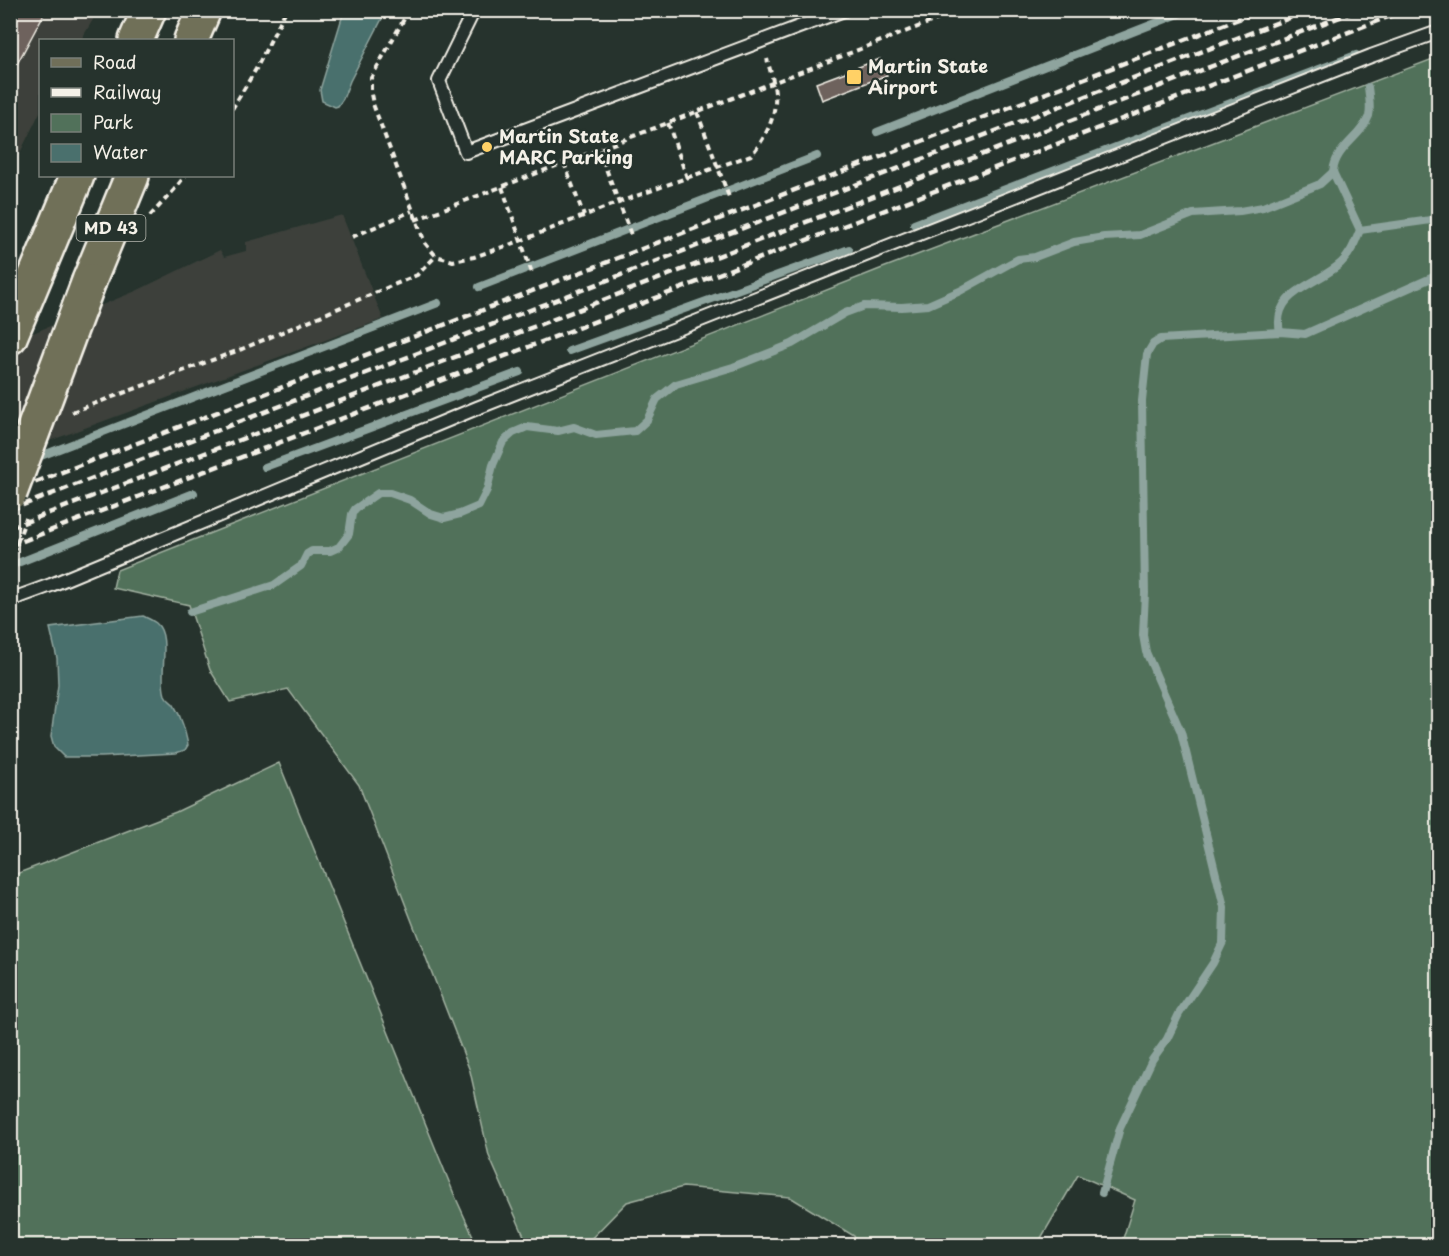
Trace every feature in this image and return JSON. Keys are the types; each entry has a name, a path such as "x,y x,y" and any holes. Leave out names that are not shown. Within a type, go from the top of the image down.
{"main road":[{"path":"136,39 149,10"},
{"path":"191,39 204,10"},
{"name":"MD 43","path":"10,338 76,177"},
{"name":"MD 43","path":"10,493 89,281 132,177"}],"lane":[{"path":"474,10 439,81 466,152 844,10"},
{"path":"10,600 477,408 1371,56 1438,32"}],"path":[{"path":"234,106 256,69 286,10"},
{"path":"409,10 371,78 371,94 425,243 436,256 453,261 474,257 520,242 619,202 751,155 762,142 771,124 776,94 763,41"},
{"path":"415,220 962,10"},
{"path":"697,112 729,197"},
{"path":"668,123 687,178"},
{"path":"599,150 632,235"},
{"path":"564,163 584,216"},
{"path":"502,187 532,273"},
{"path":"352,237 412,212"},
{"path":"66,414 242,350 417,275 436,256"}],"shaded area":[{"path":"11,11 98,11 82,39 39,39 39,114 11,171"},
{"path":"342,215 383,319 11,455 11,342 136,291 220,250 224,257 246,251 246,242"}],"green space":[{"path":"1438,57 1438,1245 1121,1245 1135,1200 1078,1175 1037,1245 857,1245 854,1236 790,1197 683,1187 627,1202 585,1245 528,1245 489,1156 470,1071 359,785 288,689 230,702 210,670 189,605 113,588 117,570 880,269"},
{"path":"279,763 454,1194 477,1245 11,1245 11,876 176,812"}],"water":[{"path":"344,11 386,11 343,99 335,107 322,101 320,90"},
{"path":"143,616 156,623 161,629 164,646 163,687 165,695 179,715 188,745 185,750 176,753 64,757 54,747 51,736 58,685 57,658 50,628"}],"building":[{"path":"10,10 46,10 10,77"},
{"path":"880,59 887,75 822,100 816,83"}],"waterway":[{"path":"877,132 1189,10"},
{"path":"914,224 1356,55"},
{"path":"1280,332 1279,318 1282,307 1289,298 1341,263 1350,252 1360,230 1333,172 1338,156 1360,131 1369,116 1368,87"},
{"path":"479,287 817,156"},
{"path":"190,612 274,585 301,566 307,554 312,551 330,551 339,547 349,534 355,509 378,493 390,493 410,500 431,514 444,518 479,506 487,490 493,465 503,442 513,433 527,427 558,431 574,427 596,435 635,431 647,420 657,399 676,384 733,367 792,344 845,313 864,306 928,305 960,291 1018,259 1035,257 1074,242 1104,237 1140,235 1193,214 1263,207 1320,184 1333,172"},
{"path":"1360,230 1438,219"},
{"path":"569,351 849,249"},
{"path":"1102,1193 1120,1128 1152,1060 1213,963 1223,942 1224,907 1181,732 1146,652 1143,635 1145,593 1142,401 1147,354 1153,344 1161,339 1280,332 1305,334 1438,275"},
{"path":"33,459 438,303"},
{"path":"265,467 520,372"},
{"path":"10,566 194,493"}],"railway":[{"path":"10,492 1262,10"},
{"path":"10,510 1310,10"},
{"path":"10,528 1358,10"},
{"path":"10,546 1406,10"}],"place":[{"name":"Martin State Airport","path":"854,77"},
{"name":"Martin State MARC Parking","path":"487,147"}]}
